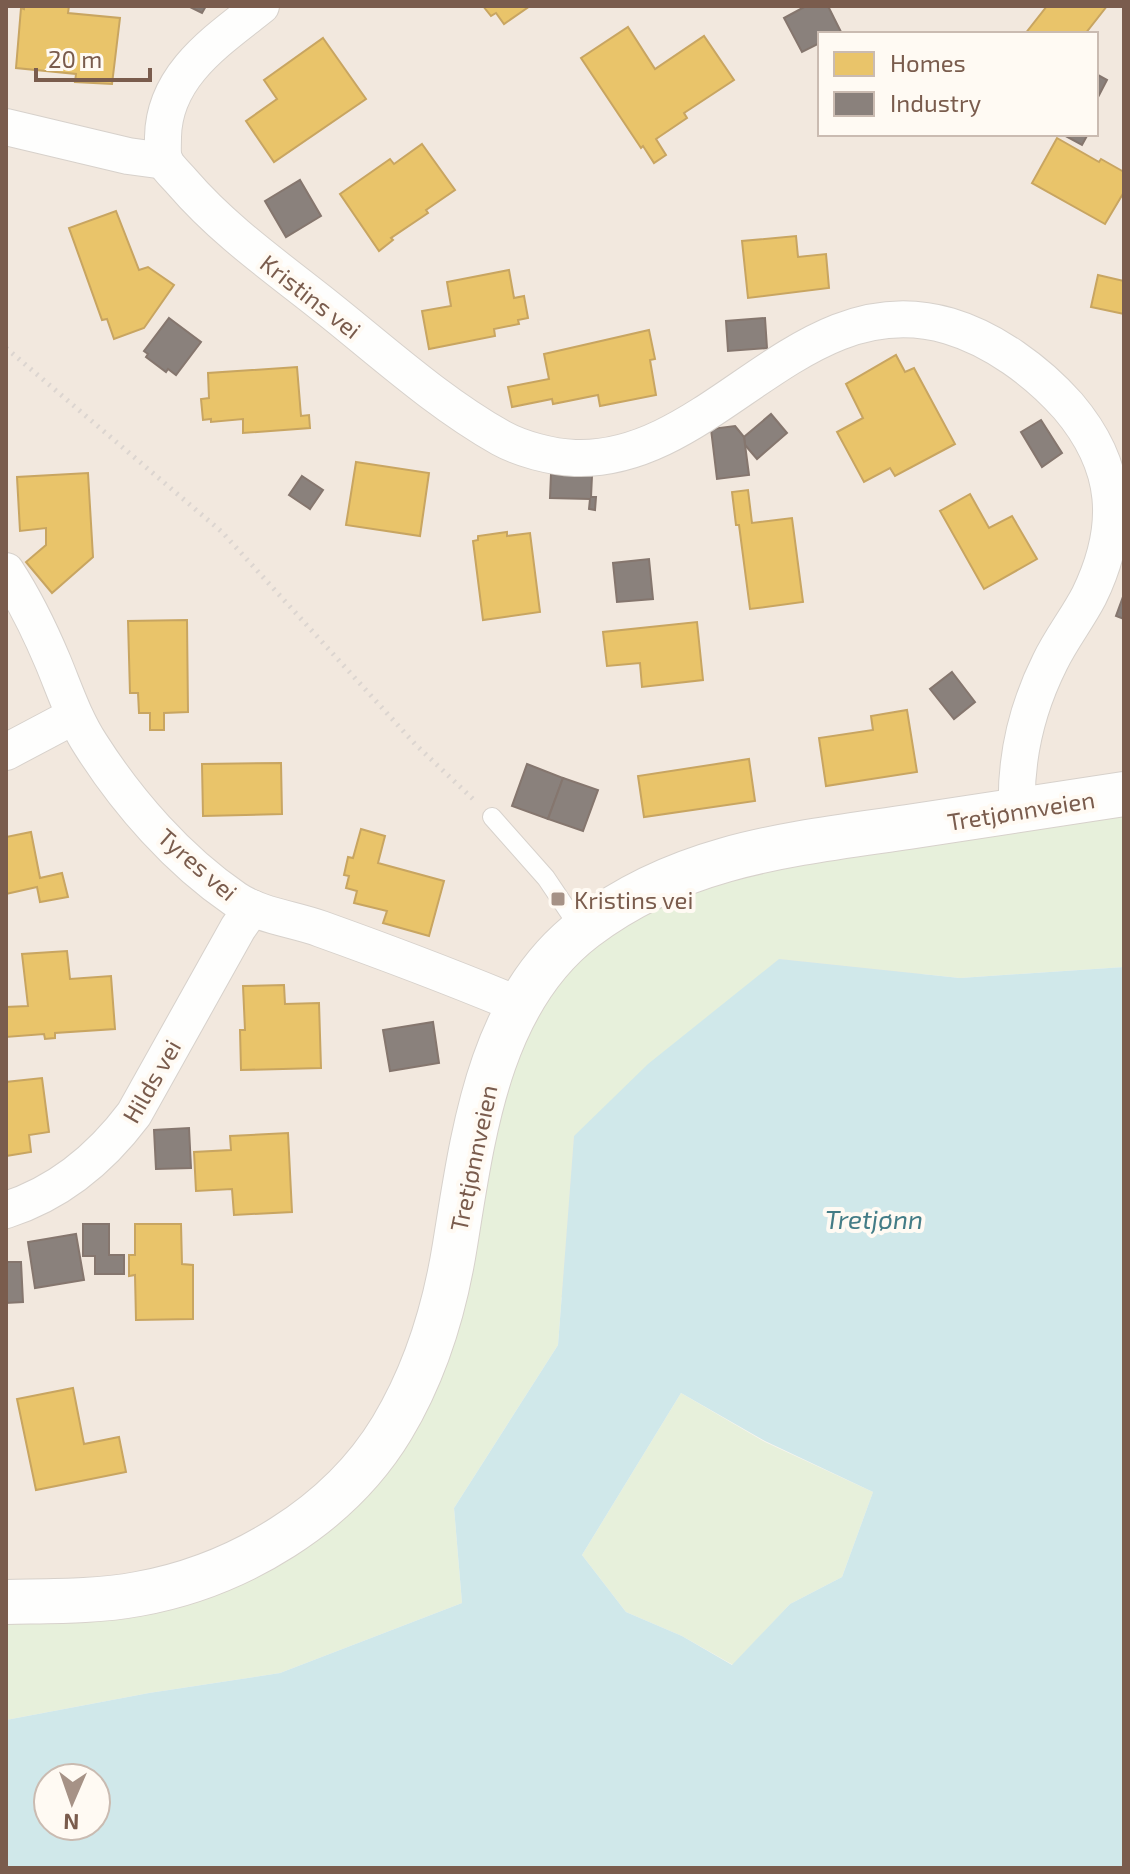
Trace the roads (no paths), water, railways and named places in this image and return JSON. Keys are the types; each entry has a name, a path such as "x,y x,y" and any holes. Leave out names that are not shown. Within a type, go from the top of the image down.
{"street":[{"path":"6,127 128,156 165,161 163,119 191,64 261,6"},
{"name":"Kristins vei","path":"165,161 194,196 254,252 413,377 505,440 540,452 572,458 616,456 640,448 814,344 839,332 884,319 929,320 960,330 985,340 1025,368 1069,408 1090,437 1111,489 1112,511 1110,537 1089,596 1050,663 1027,718 1016,787 1017,811"},
{"name":"Tyres vei","path":"6,571 34,619 74,716 91,745 163,836 205,875 237,901 252,908 321,929 519,1005"},
{"path":"6,752 74,716"},
{"name":"Tretjønnveien","path":"6,1602 94,1600 140,1594 220,1571 254,1555 313,1516 371,1457 407,1402 428,1352 446,1290 480,1105 519,1005 555,955 581,930 672,876 719,861 858,834 1124,794"},
{"name":"Hilds vei","path":"6,1210 28,1203 67,1181 116,1138 134,1114 252,908"}],"lane":[{"path":"492,817 546,878 581,930"}],"water":[{"name":"Tretjønn","path":"779,959 960,978 1124,967 1124,1868 6,1868 6,1720 149,1693 280,1673 462,1603 454,1508 558,1345 574,1136 648,1064","holes":["681,1393 765,1441 873,1492 842,1577 790,1604 732,1665 682,1636 626,1612 582,1555"]}],"place":[{"name":"Kristins vei","path":"558,899"}]}
